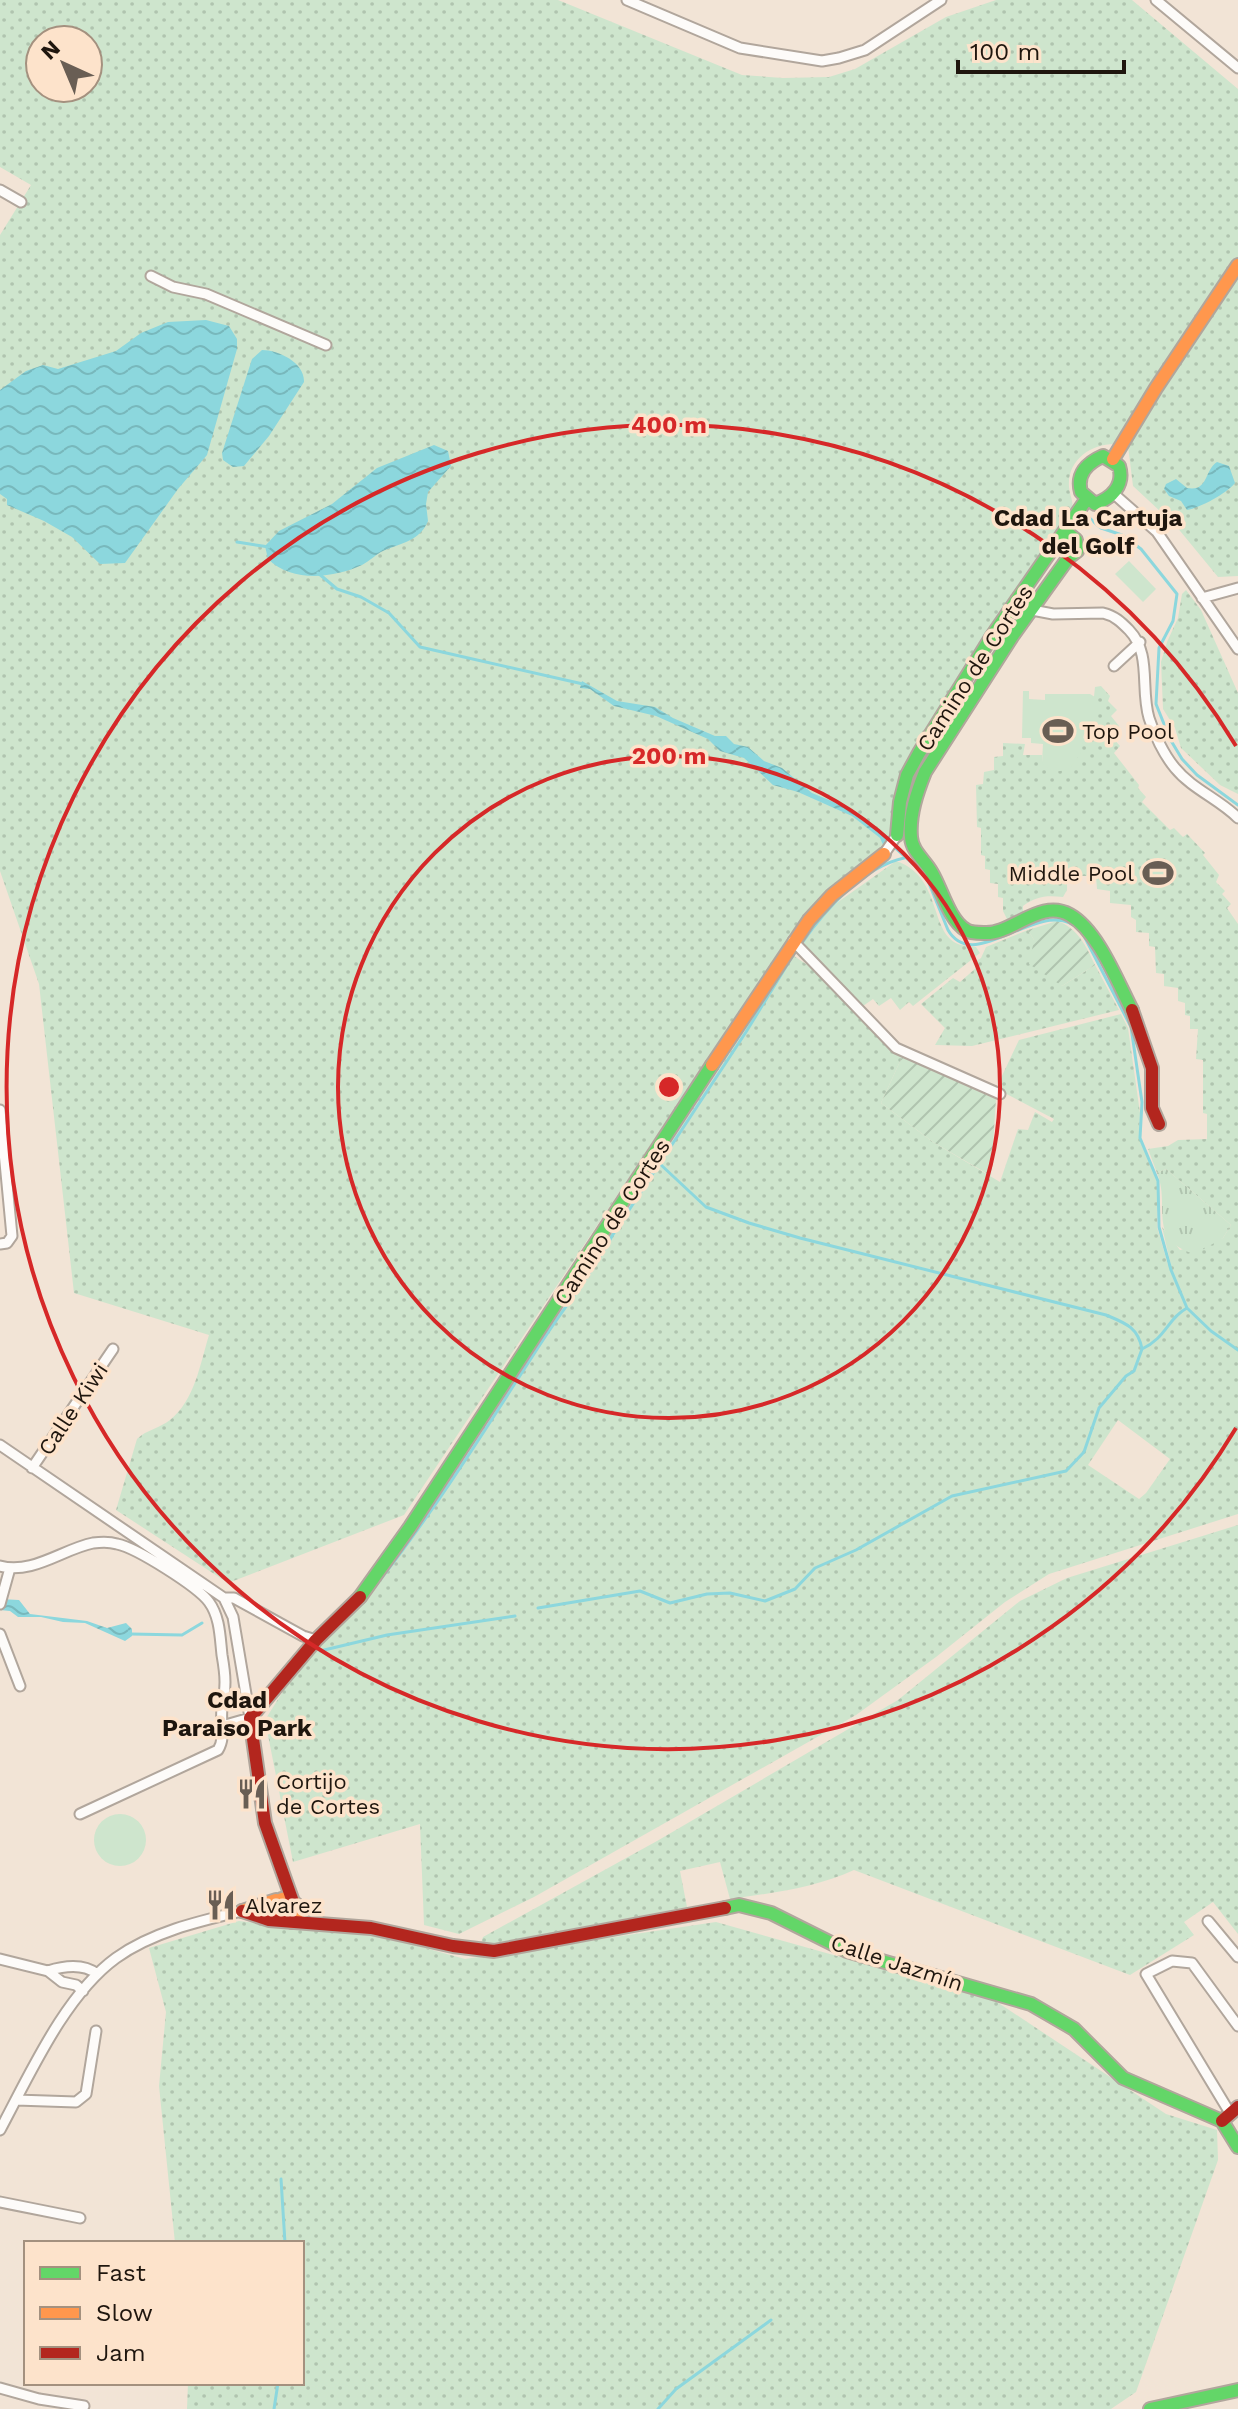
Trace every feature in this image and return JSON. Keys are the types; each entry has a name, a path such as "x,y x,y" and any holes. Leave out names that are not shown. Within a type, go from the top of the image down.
{"street":[{"path":"627,0 740,48 822,61 865,50 941,0"},
{"path":"1156,0 1238,68"},
{"path":"0,190 21,202"},
{"path":"1113,459 1238,265"},
{"path":"151,276 159,283 206,294 326,345"},
{"path":"1103,456 1113,459 1121,470 1122,479 1114,494 1104,502 1095,504 1080,494 1080,475 1094,458 1103,456"},
{"path":"1114,494 1157,532 1238,649"},
{"name":"Camino de Cortes","path":"250,1718 316,1640 362,1595 410,1527 793,941 813,914 837,891 869,869 884,854 897,835 900,802 907,775 919,753 992,636 1069,534 1086,500"},
{"path":"1069,534 1078,543 1077,551 1069,557 1013,635 925,772 915,796 911,837 914,849 931,870 956,920 967,931 988,934 1042,912 1055,910 1068,913 1088,928 1140,1026 1152,1068 1152,1108 1159,1124"},
{"path":"1202,598 1238,588"},
{"path":"1032,610 1053,614 1111,615 1140,642 1144,655 1144,690 1149,719 1161,745 1175,768 1238,818"},
{"path":"1114,666 1140,642"},
{"path":"793,941 896,1048 1000,1094"},
{"path":"0,1110 12,1236 7,1243 0,1244"},
{"name":"Calle Kiwi","path":"32,1468 113,1349"},
{"path":"0,1445 224,1598 233,1617 265,1823 298,1915 292,1922 282,1924 275,1919 242,1911"},
{"path":"1,1601 5,1567 30,1566 95,1543 117,1544 140,1553 199,1592 217,1615 227,1693 222,1710 227,1725 221,1745 214,1754 80,1814"},
{"path":"224,1598 234,1598 316,1640"},
{"path":"0,1634 20,1686"},
{"path":"227,1725 250,1718"},
{"path":"275,1919 272,1910 277,1900 279,1869"},
{"path":"0,2130 69,2010 97,1974 118,1956 198,1922 283,1897 295,1902"},
{"name":"Calle Jazmín","path":"295,1902 324,1923"},
{"name":"Calle Jazmín","path":"292,1922 382,1928 490,1952 739,1905 771,1913 847,1951 1031,2004 1074,2029 1123,2078 1230,2114"},
{"path":"1208,1921 1238,1957"},
{"path":"0,1959 48,1971 62,1982 76,1985 83,1991"},
{"path":"1238,2026 1192,1963 1172,1961 1146,1974 1230,2114 1238,2147"},
{"path":"48,1971 63,1967 90,1969 97,1974"},
{"path":"16,2100 76,2102 82,2099 86,2094 96,2031"},
{"path":"0,2202 80,2218"},
{"path":"0,2388 39,2399 84,2406"},
{"path":"1150,2409 1238,2390"}],"green space":[{"path":"0,0 558,0 742,75 783,78 829,77 855,69 946,17 996,0 1132,0 1238,89 1238,257 1114,444 1089,450 1076,462 1069,477 1072,511 905,768 890,838 876,858 821,899 800,921 404,1515 228,1583 116,1510 137,1439 170,1420 185,1402 196,1381 209,1335 74,1293 39,984 0,871 0,235 31,185 0,167"},
{"path":"1238,274 1238,576 1218,577 1176,526 1133,486 1128,446"},
{"path":"1129,561 1156,589 1143,602 1115,574"},
{"path":"1186,590 1201,610 1238,693 1238,794 1220,785 1181,748 1175,728 1163,709 1161,662 1178,618 1182,594"},
{"path":"1101,686 1110,696 1108,701 1117,710 1111,716 1119,726 1112,737 1120,746 1114,753 1146,797 1142,802 1170,830 1174,828 1183,837 1187,834 1205,853 1203,855 1219,875 1216,882 1225,891 1222,894 1231,904 1227,908 1238,924 1238,1514 1049,1574 1005,1602 856,1715 534,1897 459,1934 424,1925 420,1824 293,1862 265,1720 285,1688 322,1642 368,1599 794,956 812,968 892,1052 902,1057 881,1103 933,1142 1000,1182 1018,1129 1028,1130 1035,1112 1052,1122 1054,1119 1001,1091 1001,1078 1019,1040 1121,1014 1128,1028 1140,1113 1139,1138 1157,1180 1157,1227 1168,1265 1171,1265 1162,1227 1180,1250 1223,1238 1231,1225 1166,1169 1157,1173 1148,1149 1168,1146 1178,1140 1207,1139 1207,1114 1203,1113 1203,1060 1196,1059 1198,1029 1190,1029 1190,1016 1185,1015 1185,1003 1178,1001 1178,988 1164,986 1164,974 1156,973 1155,947 1149,946 1149,933 1136,932 1131,905 1110,903 1110,891 1097,889 1096,876 1067,876 1067,890 1063,897 1047,896 1032,900 1023,906 1023,916 1009,923 1003,911 1003,898 998,897 998,884 990,883 990,870 985,869 985,856 981,855 976,785 983,784 984,772 994,770 994,757 1003,756 1003,743 1025,744 1023,755 1042,755 1042,762 1084,738 1095,687","holes":["1118,1420 1170,1459 1139,1499 1088,1465"]},
{"name":"Top Pool","path":"1023,691 1029,691 1029,699 1045,700 1045,694 1090,694 1095,697 1095,730 1084,734 1080,754 1070,768 1051,770 1042,762 1043,744 1031,743 1031,738 1022,738"},
{"path":"896,861 911,868 921,879 949,938 958,944 976,947 980,953 913,1006 909,1002 900,1010 891,998 879,1006 873,999 863,1006 801,946 831,907"},
{"path":"1057,921 1076,933 1095,965 1062,986 1029,964 1034,940 1028,930"},
{"path":"1028,930 1062,986 1095,965 1119,1010 972,1046 935,1045 945,1028 921,1004 953,978 960,982 976,968 973,963 981,958 986,947"},
{"path":"902,1057 996,1099 991,1176 933,1142 881,1103"},
{"path":"1166,1169 1231,1225 1223,1238 1195,1254 1180,1248 1165,1231 1157,1173"},
{"path":"1238,1525 1238,1934 1213,1902 1184,1922 1194,1935 1130,1975 854,1870 809,1886 730,1899 720,1862 680,1871 687,1907 492,1944 481,1943 483,1937 657,1841 898,1700 1020,1601 1067,1578"},
{"path":"120,1814 138,1822 146,1840 138,1858 120,1866 102,1858 94,1840 102,1822"},
{"path":"239,1921 389,1938 465,1959 716,1922 994,2000 1166,2114 1217,2130 1218,2160 1136,2392 1111,2409 187,2409 188,2385 304,2385 304,2241 175,2241 159,2086 166,2012 149,1948"}],"water":[{"path":"206,320 229,326 237,339 237,349 207,455 178,489 125,563 100,564 72,537 7,505 7,499 0,494 0,390 26,371 43,365 58,369 116,351 141,333 168,322"},
{"path":"262,350 290,359 300,369 304,382 269,436 244,466 233,467 223,460 222,453 252,359"},
{"path":"434,445 448,451 451,466 428,492 428,521 415,537 380,552 362,565 326,575 289,572 268,559 265,546 279,531 332,504 377,468"},
{"path":"1217,462 1229,466 1235,483 1206,503 1187,510 1181,501 1169,496 1164,489 1166,484 1176,479 1187,488 1199,487"},
{"path":"582,681 617,701 655,707 673,718 748,747 764,761 782,768 812,793 851,809 890,838 884,847 880,838 852,816 798,792 773,785 744,758 720,751 708,739 656,716 614,706 590,689 580,688"},
{"path":"0,1599 19,1600 30,1614 87,1621 107,1628 126,1623 132,1629 132,1636 125,1641 85,1623 18,1617 10,1611 0,1610"}],"waterway":[{"path":"1087,516 1101,528 1122,535 1141,549 1177,594 1173,621 1159,648 1156,704 1182,759 1197,775 1238,805"},
{"path":"237,542 269,547"},
{"path":"318,573 337,589 361,597 389,613 420,647 583,684"},
{"path":"892,845 926,876 948,930 960,942 976,945 1049,920 1067,922 1082,932 1131,1027 1142,1102 1140,1138 1158,1181 1159,1227 1171,1270 1187,1308 1211,1331 1238,1350"},
{"path":"802,943 822,917 860,880 874,870 904,858"},
{"path":"376,1585 441,1497 596,1264 795,952"},
{"path":"660,1164 706,1207 800,1238 1106,1315 1125,1323 1134,1331 1142,1349"},
{"path":"538,1608 640,1591 670,1603 707,1594 730,1593 765,1601 795,1589 815,1568 856,1550 952,1496 1066,1471 1084,1452 1099,1408 1134,1371 1142,1349 1187,1308"},
{"path":"320,1651 387,1635 515,1616"},
{"path":"131,1634 182,1635 202,1623"},
{"path":"281,2179 285,2241"},
{"path":"658,2409 676,2389 771,2320"},
{"path":"274,2409 278,2385"}],"traffic: fast":[{"path":"1103,456 1119,466 1120,479 1116,490 1095,504 1081,492 1080,480 1088,466 1103,456"},
{"path":"897,835 900,802 907,775 919,753 992,636 1086,500"},
{"path":"1065,531 1076,540 1077,551 1069,557 1013,635 925,772 912,812 911,837 950,912 960,925 968,931 984,933 1005,929 1048,911 1070,915 1098,944 1132,1010"},
{"path":"360,1597 410,1527 712,1065"},
{"path":"725,1908 739,1905 771,1913 847,1951 1031,2004 1074,2029 1123,2078 1222,2121 1238,2147"},
{"path":"1150,2409 1238,2390"}],"traffic: slow":[{"path":"1113,459 1238,265"},
{"path":"712,1065 809,920 832,895 884,854"},
{"path":"275,1919 275,1906 286,1898 296,1904 299,1911 292,1922"},
{"path":"242,1911 276,1900"}],"traffic: jam":[{"path":"1132,1010 1152,1068 1152,1108 1159,1124"},
{"path":"292,1899 265,1823 250,1718 316,1640 360,1597"},
{"path":"242,1911 269,1920 371,1928 453,1946 494,1951 725,1908"},
{"path":"1222,2121 1238,2107"}],"place":[{"name":"Top Pool","path":"1058,731"},
{"name":"Middle Pool","path":"1158,873"},
{"name":"Cortijo de Cortes","path":"252,1794"},
{"name":"Alvarez","path":"221,1905"}],"district":[{"name":"Cdad La Cartuja del Golf","path":"1088,532"},
{"name":"Cdad Paraiso Park","path":"237,1714"}]}
